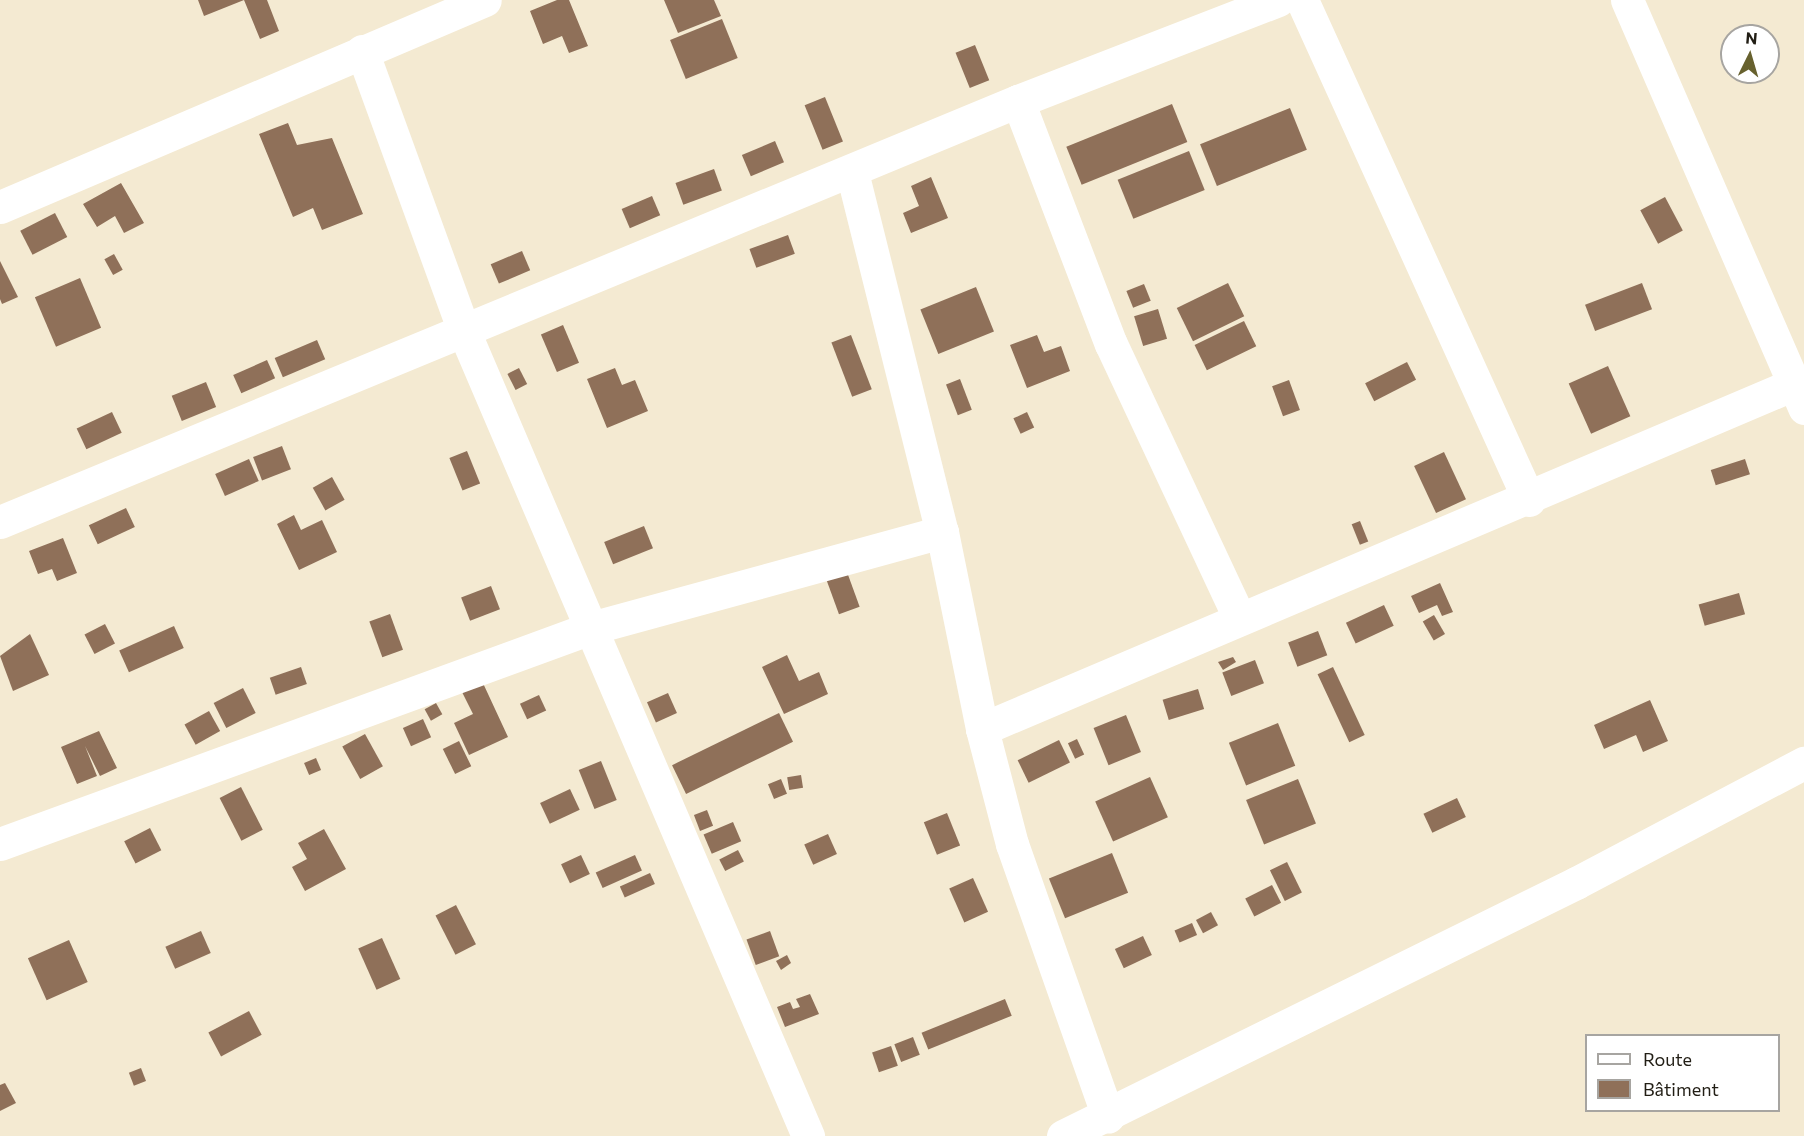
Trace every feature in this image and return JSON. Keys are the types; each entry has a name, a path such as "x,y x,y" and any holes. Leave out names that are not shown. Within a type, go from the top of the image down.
{"street":[{"path":"0,207 485,0"},
{"path":"0,522 463,328 852,172 1018,101 1278,0"},
{"path":"1302,0 1529,500"},
{"path":"981,729 1239,617 1529,500 1799,396 1627,0"},
{"path":"362,51 463,328 808,1136"},
{"path":"1018,101 1111,344 1239,617"},
{"path":"852,172 942,532 981,729 1027,898 1108,1117"},
{"path":"0,844 380,701 591,628 942,532"},
{"path":"1063,1136 1108,1117 1804,763"}],"building":[{"path":"198,0 244,0 204,16"},
{"path":"244,0 267,0 279,31 260,39"},
{"path":"557,0 569,0 588,46 569,53 562,36 543,44 530,11"},
{"path":"664,0 714,0 721,16 678,33"},
{"path":"722,19 738,58 686,79 670,40"},
{"path":"975,45 989,80 970,88 956,53"},
{"path":"825,97 843,142 823,150 805,105"},
{"path":"1172,104 1187,142 1082,185 1066,147"},
{"path":"1290,108 1307,150 1217,186 1200,144"},
{"path":"288,123 297,145 332,138 363,214 322,230 313,208 293,217 259,134"},
{"path":"775,141 784,162 751,176 742,155"},
{"path":"1189,151 1205,190 1133,219 1118,180"},
{"path":"714,169 722,191 683,205 675,183"},
{"path":"931,177 948,218 911,233 903,213 919,206 911,186"},
{"path":"121,183 144,223 124,233 115,216 97,227 83,204"},
{"path":"652,196 660,215 630,228 622,209"},
{"path":"1665,197 1683,231 1658,244 1640,210"},
{"path":"55,213 67,237 33,255 20,231"},
{"path":"788,235 795,254 756,268 749,249"},
{"path":"522,251 530,270 499,284 491,264"},
{"path":"114,254 123,270 113,275 104,259"},
{"path":"0,261 18,297 2,304 0,299"},
{"path":"80,278 101,328 56,347 35,297"},
{"path":"1228,283 1244,316 1193,341 1177,308"},
{"path":"1642,283 1652,309 1595,331 1585,305"},
{"path":"1144,284 1151,301 1133,308 1126,291"},
{"path":"976,287 994,332 938,354 920,309"},
{"path":"1158,309 1167,339 1143,346 1134,316"},
{"path":"1244,321 1256,346 1207,370 1195,345"},
{"path":"563,325 579,363 557,372 541,334"},
{"path":"851,335 872,389 852,397 831,343"},
{"path":"1037,335 1044,352 1061,346 1070,371 1027,388 1010,345"},
{"path":"317,340 325,359 283,377 275,358"},
{"path":"267,360 275,378 241,393 233,375"},
{"path":"1407,362 1416,380 1374,401 1365,383"},
{"path":"1608,366 1630,416 1591,434 1569,383"},
{"path":"519,368 527,384 516,390 507,374"},
{"path":"615,368 622,385 635,380 648,411 607,428 587,379"},
{"path":"960,379 972,410 958,415 946,384"},
{"path":"1289,380 1300,410 1283,416 1272,386"},
{"path":"206,382 216,407 182,421 172,396"},
{"path":"112,412 122,433 86,449 77,428"},
{"path":"1027,412 1034,427 1021,434 1013,418"},
{"path":"282,446 291,469 262,480 253,457"},
{"path":"467,451 480,483 462,491 449,458"},
{"path":"1444,452 1466,499 1436,513 1414,466"},
{"path":"249,459 259,481 225,496 215,474"},
{"path":"1745,459 1750,474 1716,485 1711,470"},
{"path":"332,477 345,500 325,510 313,488"},
{"path":"126,508 135,527 98,544 89,525"},
{"path":"294,515 301,530 322,520 337,552 299,570 277,524"},
{"path":"1360,521 1368,541 1360,545 1352,524"},
{"path":"644,526 653,548 613,564 604,542"},
{"path":"63,538 77,573 57,581 52,569 38,574 29,551"},
{"path":"847,572 860,607 839,614 826,580"},
{"path":"1440,583 1453,612 1442,616 1437,605 1419,613 1411,596"},
{"path":"491,586 500,609 470,621 461,597"},
{"path":"1739,593 1745,614 1705,626 1699,605"},
{"path":"1384,605 1394,626 1356,644 1346,623"},
{"path":"390,614 403,650 382,657 369,622"},
{"path":"1434,615 1445,634 1434,641 1423,622"},
{"path":"105,624 115,644 94,654 85,634"},
{"path":"174,626 184,648 129,672 119,650"},
{"path":"1318,631 1327,655 1297,667 1288,642"},
{"path":"30,634 49,675 13,691 0,656"},
{"path":"787,655 799,681 819,672 828,694 784,714 762,667"},
{"path":"1233,657 1236,662 1223,670 1218,662"},
{"path":"1255,660 1264,683 1231,696 1222,673"},
{"path":"301,667 307,684 276,695 270,678"},
{"path":"1333,667 1365,735 1349,742 1318,674"},
{"path":"482,681 508,737 469,755 454,723 473,714 461,690"},
{"path":"243,688 256,713 226,728 214,703"},
{"path":"1198,689 1204,709 1169,720 1163,700"},
{"path":"668,693 677,713 656,722 647,702"},
{"path":"539,695 546,710 527,719 520,704"},
{"path":"1650,700 1668,741 1643,752 1636,735 1604,749 1594,725"},
{"path":"436,703 442,714 431,721 425,709"},
{"path":"209,711 220,731 196,745 185,725"},
{"path":"779,713 793,742 686,794 672,765"},
{"path":"1126,715 1141,752 1109,765 1094,728"},
{"path":"423,719 431,737 411,746 403,728"},
{"path":"1278,723 1295,766 1246,786 1229,743"},
{"path":"99,731 117,768 100,776 85,746 97,776 77,784 61,747"},
{"path":"365,734 383,766 360,779 342,747"},
{"path":"1077,739 1084,754 1075,759 1068,743"},
{"path":"1059,740 1070,762 1029,783 1018,760"},
{"path":"459,741 471,766 455,774 443,749"},
{"path":"316,758 321,770 309,775 304,763"},
{"path":"601,761 617,800 594,809 579,770"},
{"path":"801,775 803,788 789,790 787,777"},
{"path":"1150,777 1168,817 1113,842 1095,801"},
{"path":"781,779 787,794 774,799 768,784"},
{"path":"1298,779 1316,824 1264,844 1246,800"},
{"path":"241,787 263,830 241,841 220,798"},
{"path":"570,789 580,810 550,824 540,803"},
{"path":"1457,798 1466,817 1432,833 1423,814"},
{"path":"707,810 713,826 700,831 694,815"},
{"path":"947,813 960,845 937,855 924,822"},
{"path":"733,822 741,841 712,854 704,835"},
{"path":"150,828 161,850 136,863 124,841"},
{"path":"324,829 346,869 305,891 292,867 307,859 298,843"},
{"path":"828,834 837,854 813,865 804,845"},
{"path":"738,850 744,862 725,871 719,860"},
{"path":"1112,853 1128,893 1065,918 1049,878"},
{"path":"581,855 590,874 570,883 561,864"},
{"path":"635,855 642,871 603,888 596,872"},
{"path":"1287,862 1302,893 1285,901 1270,870"},
{"path":"650,873 655,884 625,897 620,886"},
{"path":"973,878 988,912 964,922 949,889"},
{"path":"1272,885 1281,903 1254,916 1245,899"},
{"path":"456,905 476,944 455,955 436,915"},
{"path":"1211,912 1218,925 1203,933 1196,920"},
{"path":"1192,923 1197,935 1180,942 1175,930"},
{"path":"201,931 211,953 175,969 165,947"},
{"path":"770,931 779,956 756,965 747,940"},
{"path":"1143,936 1152,955 1124,968 1115,949"},
{"path":"382,938 400,979 377,990 358,949"},
{"path":"69,940 88,982 47,1000 28,958"},
{"path":"787,955 791,963 781,970 776,961"},
{"path":"810,994 819,1014 785,1027 777,1007 790,1002 793,1009 800,1007 796,999"},
{"path":"1005,999 1012,1016 928,1049 922,1033"},
{"path":"249,1011 262,1035 221,1056 208,1033"},
{"path":"913,1037 920,1055 901,1062 894,1044"},
{"path":"891,1046 898,1066 879,1072 872,1053"},
{"path":"141,1068 146,1081 134,1086 129,1073"},
{"path":"5,1083 16,1103 0,1111 0,1085"}]}
